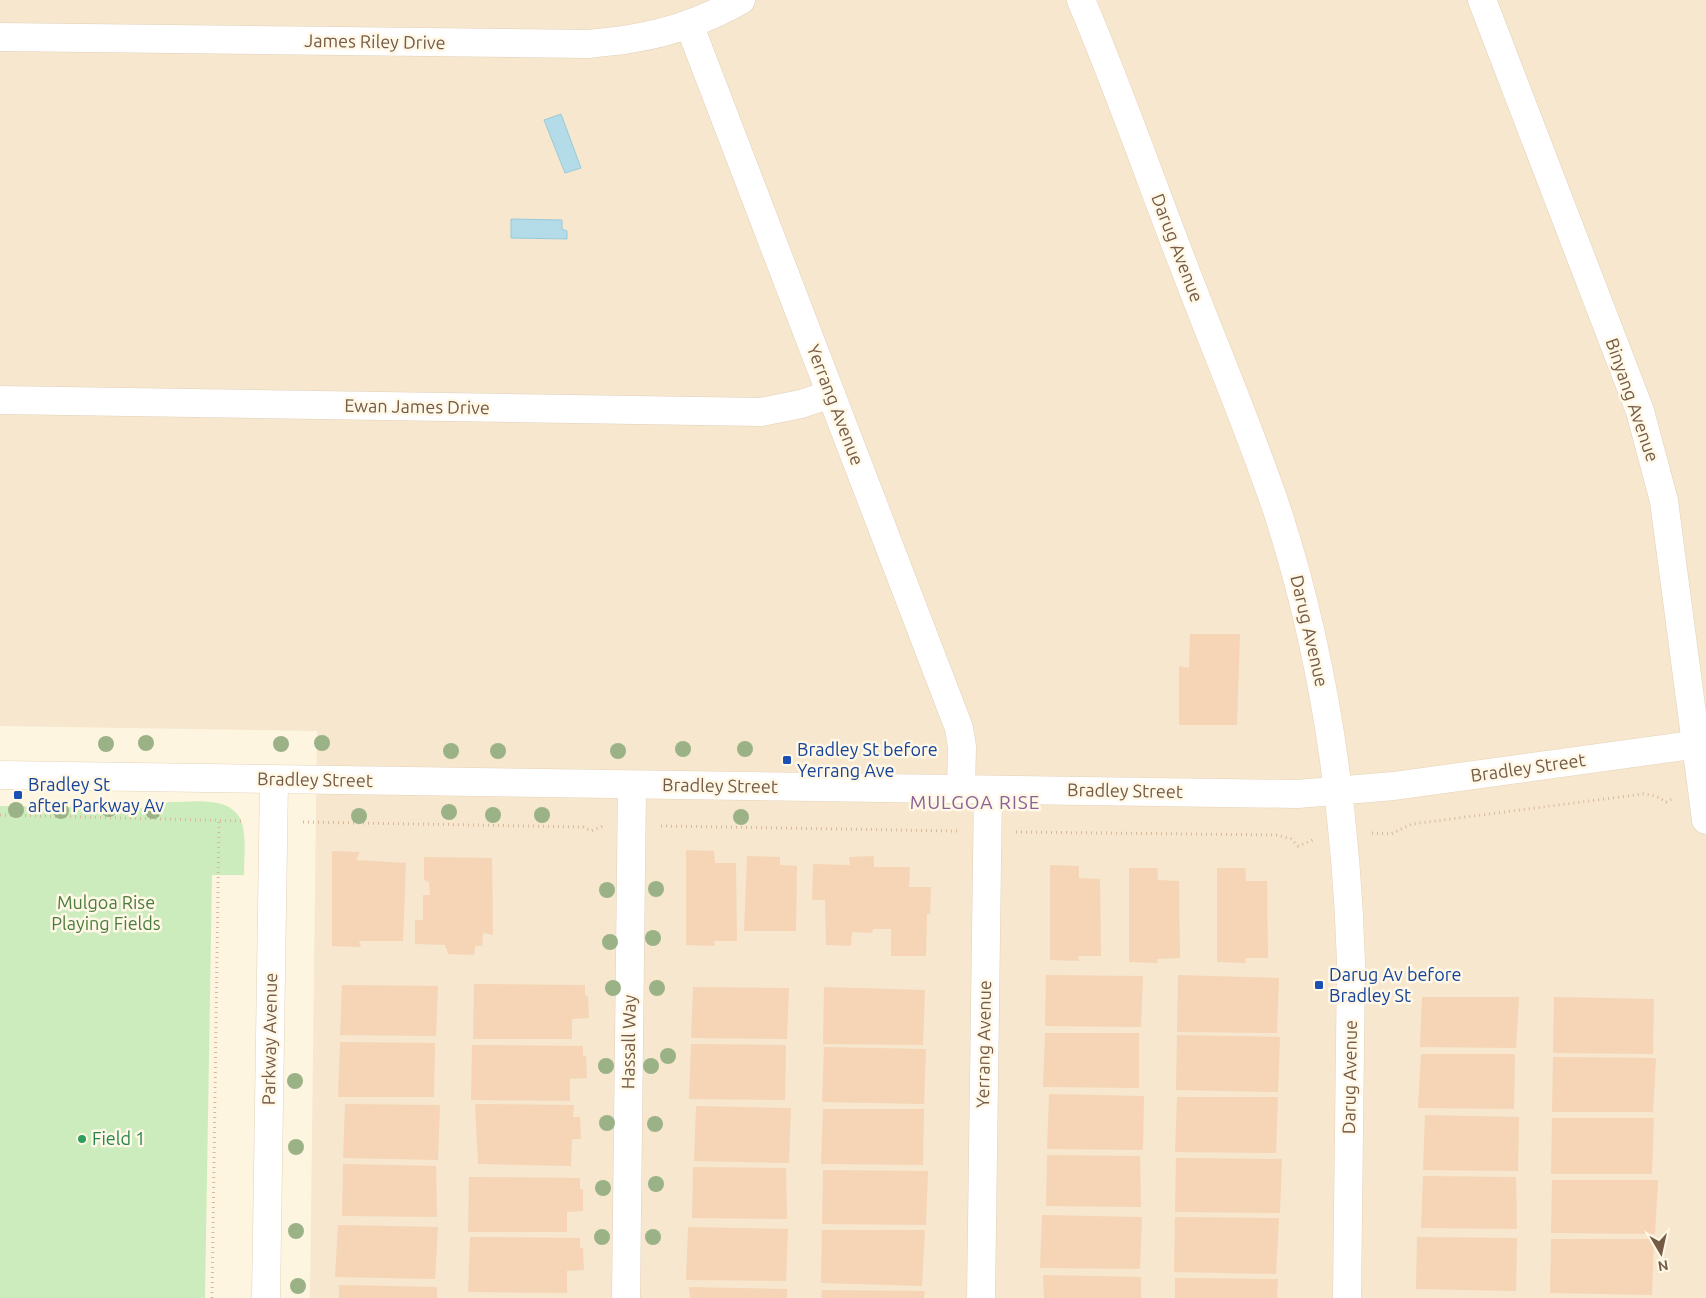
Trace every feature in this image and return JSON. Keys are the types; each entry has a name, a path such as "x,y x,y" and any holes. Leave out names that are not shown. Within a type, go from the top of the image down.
{"street":[{"name":"James Riley Drive","path":"0,36 572,45 637,38 689,24 742,0"},
{"name":"Darug Avenue","path":"1081,0 1276,509 1301,593 1319,669 1340,791 1347,867 1351,962 1347,1298"},
{"name":"Binyang Avenue","path":"1482,0 1640,412 1652,452 1664,501 1701,743 1706,820"},
{"name":"Yerrang Avenue","path":"689,24 959,728 962,747 974,790 981,1298"},
{"name":"Ewan James Drive","path":"0,400 761,412 801,404 831,394"},
{"name":"Bradley Street","path":"0,775 632,786 1297,794 1394,786 1701,743"},
{"name":"Parkway Avenue","path":"266,1298 274,780"},
{"name":"Hassall Way","path":"626,1298 632,786"}],"path":[{"path":"1376,833 1391,834 1412,824 1643,794 1656,796 1666,802 1680,796"},
{"path":"0,815 245,821"},
{"path":"212,1298 219,820"},
{"path":"300,822 583,828 591,831 604,826"},
{"path":"660,826 967,831"},
{"path":"1009,832 1277,835 1290,839 1298,846 1313,840"}],"shaded area":[{"path":"0,0 1706,0 1706,1298 310,1298 317,731 0,726"}],"green space":[{"name":"Mulgoa Rise Playing Fields","path":"169,802 213,802 232,809 239,816 243,827 244,839 244,875 212,875 205,1298 0,1298 0,806 141,808"}],"water":[{"path":"561,114 581,168 565,173 544,120"},
{"path":"511,219 562,220 562,229 567,231 567,239 511,238"}],"building":[{"path":"1190,634 1240,634 1237,725 1179,725 1179,666 1189,668"},
{"path":"686,850 714,851 715,863 736,863 737,941 714,941 715,946 686,945"},
{"path":"332,851 360,852 356,860 406,863 403,941 359,941 361,947 332,946"},
{"path":"747,856 780,857 780,865 797,866 796,931 744,931"},
{"path":"874,856 874,867 910,867 909,887 931,887 930,914 927,914 926,956 891,956 891,929 873,929 872,933 852,932 851,946 826,945 825,900 812,900 813,864 850,865 849,857"},
{"path":"424,857 492,858 493,935 483,933 482,946 475,946 474,955 448,954 445,945 415,944 415,920 423,920 423,895 430,895 429,882 424,880"},
{"path":"1050,865 1079,866 1079,878 1100,879 1101,956 1078,956 1079,961 1050,960"},
{"path":"1129,868 1157,868 1158,880 1179,881 1180,958 1157,959 1158,963 1129,962"},
{"path":"1217,868 1245,868 1246,881 1267,881 1268,958 1245,958 1246,963 1217,962"},
{"path":"1046,975 1143,976 1141,1027 1045,1026"},
{"path":"1178,975 1279,978 1277,1033 1177,1032"},
{"path":"474,984 585,985 585,995 588,996 589,1018 572,1019 572,1039 473,1039"},
{"path":"342,985 438,986 436,1036 340,1035"},
{"path":"693,987 789,988 787,1039 691,1038"},
{"path":"824,987 925,990 923,1045 823,1044"},
{"path":"1422,997 1519,997 1516,1048 1420,1047"},
{"path":"1554,997 1654,999 1653,1054 1553,1053"},
{"path":"1045,1033 1139,1033 1139,1088 1043,1087"},
{"path":"1177,1035 1280,1037 1278,1092 1176,1090"},
{"path":"340,1042 435,1043 434,1097 338,1097"},
{"path":"691,1044 786,1045 785,1100 689,1099"},
{"path":"472,1045 583,1046 583,1056 586,1056 587,1078 570,1079 570,1101 471,1100"},
{"path":"824,1047 926,1049 924,1104 822,1102"},
{"path":"1421,1054 1515,1054 1514,1109 1418,1108"},
{"path":"1553,1057 1656,1058 1653,1112 1552,1112"},
{"path":"1049,1094 1144,1096 1143,1150 1047,1149"},
{"path":"1177,1097 1278,1097 1276,1153 1175,1152"},
{"path":"345,1104 440,1105 438,1160 343,1158"},
{"path":"475,1104 574,1105 573,1117 580,1117 581,1139 572,1139 571,1166 478,1164"},
{"path":"696,1106 791,1108 789,1163 694,1161"},
{"path":"823,1109 924,1109 923,1165 821,1164"},
{"path":"1425,1115 1519,1117 1518,1171 1423,1170"},
{"path":"1552,1118 1654,1118 1652,1174 1551,1174"},
{"path":"1047,1155 1140,1156 1141,1207 1046,1206"},
{"path":"1176,1158 1282,1159 1280,1213 1175,1212"},
{"path":"343,1164 436,1166 437,1217 342,1216"},
{"path":"693,1167 786,1168 787,1219 692,1218"},
{"path":"823,1170 928,1171 926,1225 822,1224"},
{"path":"1423,1176 1516,1177 1517,1229 1421,1228"},
{"path":"469,1177 580,1178 580,1189 583,1189 583,1211 567,1212 567,1232 468,1232"},
{"path":"1552,1180 1658,1180 1655,1234 1551,1233"},
{"path":"1042,1215 1142,1217 1140,1269 1040,1268"},
{"path":"1175,1217 1279,1218 1276,1274 1174,1272"},
{"path":"338,1225 438,1227 435,1279 335,1277"},
{"path":"688,1227 788,1229 786,1281 686,1280"},
{"path":"822,1230 925,1230 922,1286 821,1283"},
{"path":"470,1237 580,1238 580,1248 583,1248 584,1270 567,1271 567,1293 468,1292"},
{"path":"1417,1237 1517,1238 1516,1291 1416,1289"},
{"path":"1551,1239 1654,1239 1652,1295 1550,1293"},
{"path":"1043,1275 1141,1277 1141,1298 1044,1298"},
{"path":"1175,1278 1278,1279 1277,1298 1175,1298"},
{"path":"339,1285 437,1287 437,1298 339,1298"},
{"path":"689,1287 787,1289 787,1298 690,1298"},
{"path":"822,1290 925,1291 924,1298 821,1298"}],"place":[{"name":"Bradley St before Yerrang Ave","path":"787,760"},
{"name":"Bradley St after Parkway Av","path":"18,795"},
{"name":"Darug Av before Bradley St","path":"1319,985"},
{"name":"Field 1","path":"82,1139"}],"district":[{"name":"MULGOA RISE","path":"975,802"}]}
